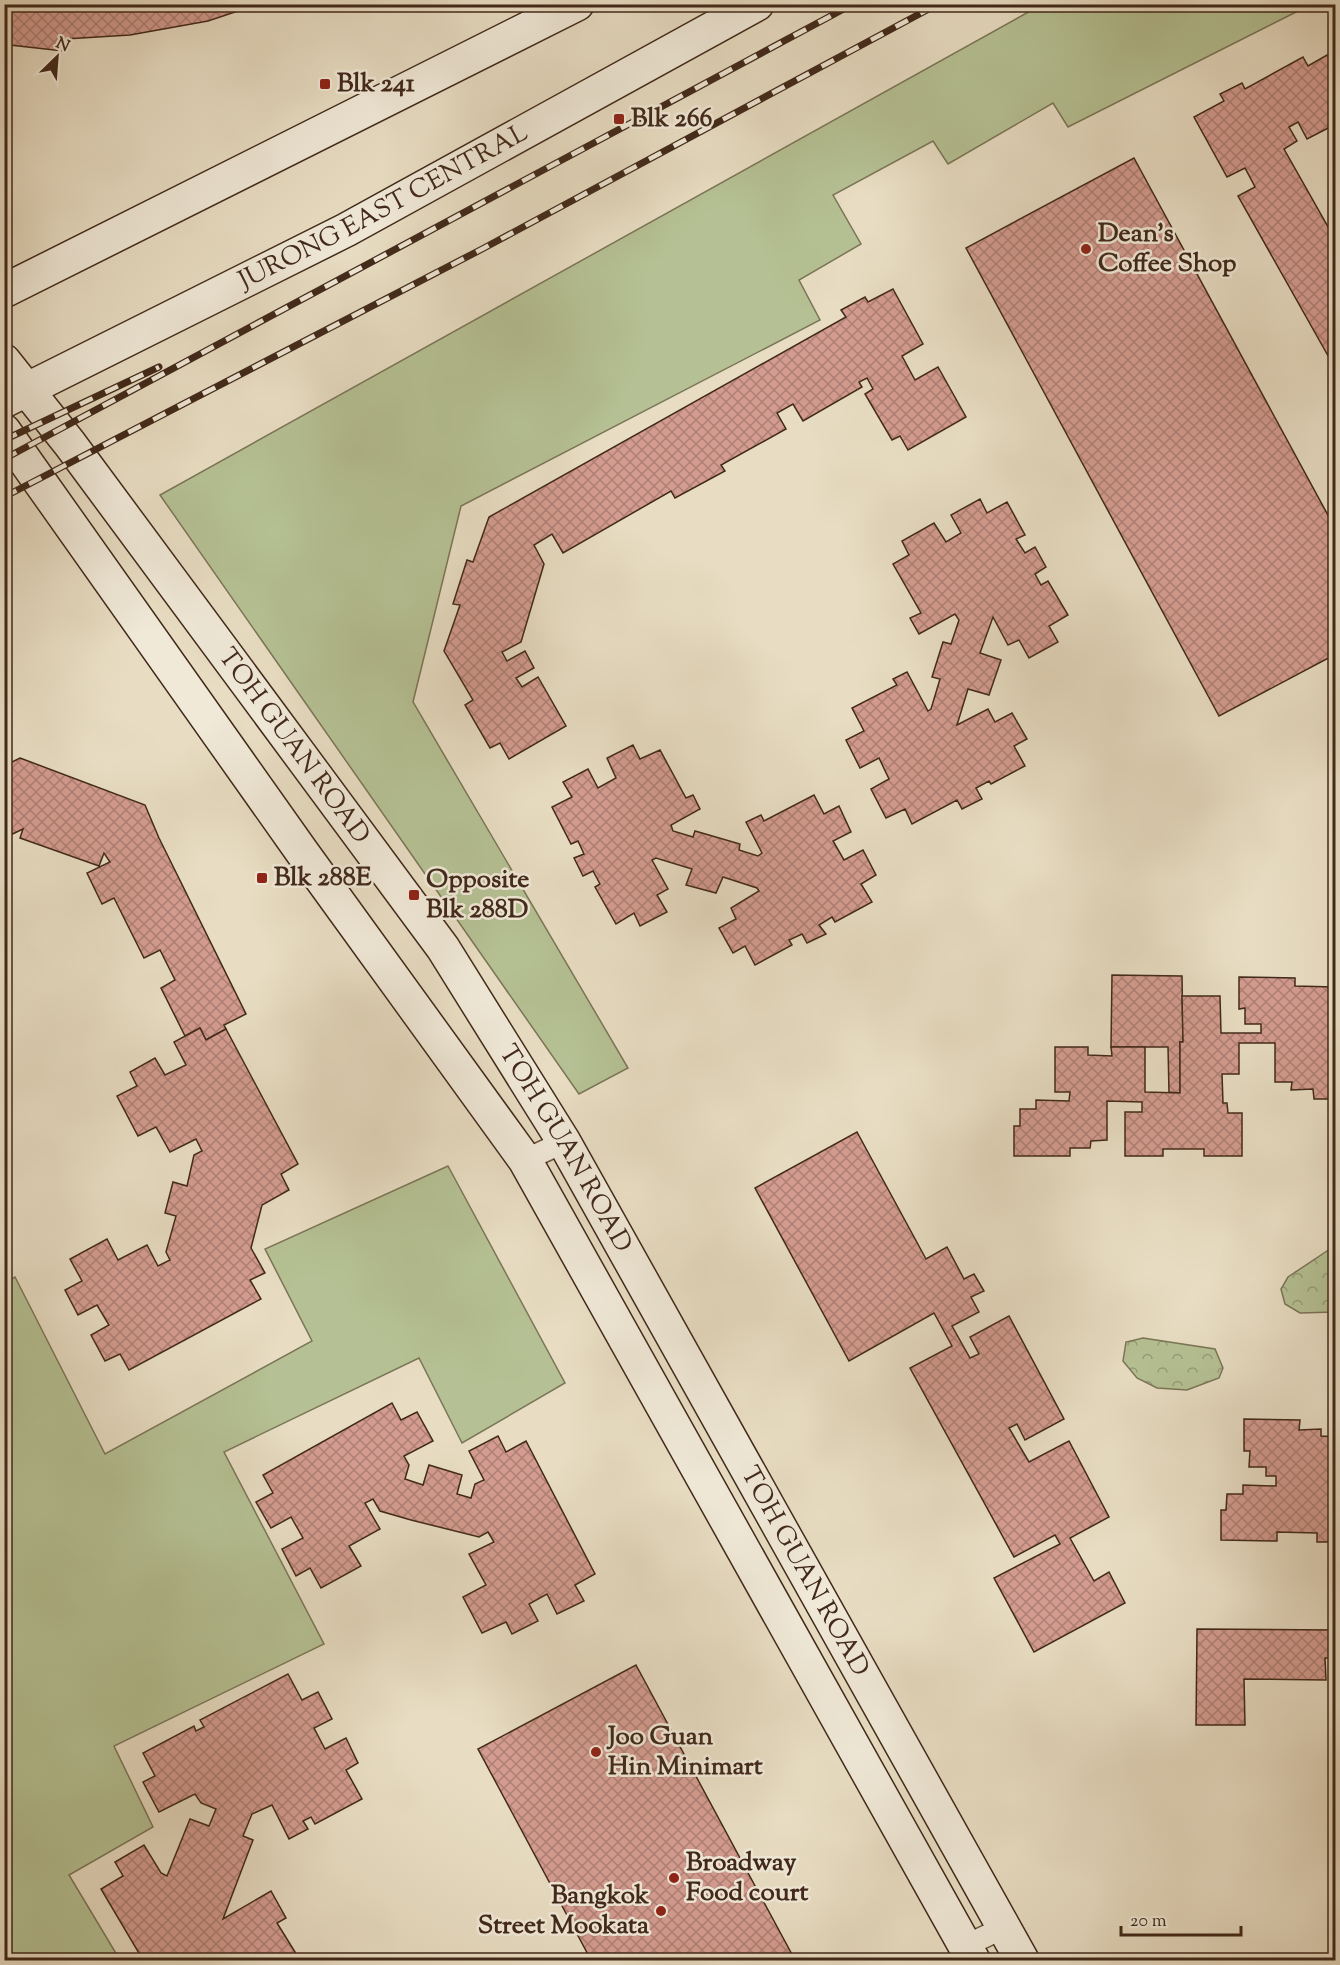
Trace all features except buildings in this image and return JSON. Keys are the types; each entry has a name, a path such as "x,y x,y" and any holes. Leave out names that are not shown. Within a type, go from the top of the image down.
{"street":[{"path":"4,291 577,4"},
{"name":"JURONG EAST CENTRAL","path":"16,395 346,230 757,4"},
{"name":"TOH GUAN ROAD","path":"4,361 16,395 443,948 564,1142 1022,1960"},
{"name":"TOH GUAN ROAD","path":"4,431 525,1160 969,1953"}],"lane":[{"path":"525,1160 564,1142"},
{"path":"969,1953 1003,1928"}],"green space":[{"path":"1041,5 1310,5 1068,127 1053,103 948,164 933,141 833,195 861,244 799,280 820,320 461,506 413,702 628,1068 579,1094 160,495"},
{"path":"448,1166 565,1383 462,1443 419,1358 224,1452 324,1644 114,1746 153,1827 69,1875 120,1960 5,1960 5,1283 15,1277 105,1454 312,1341 265,1249"},
{"path":"1330,1249 1335,1251 1335,1312 1300,1313 1285,1304 1281,1289 1288,1277"},
{"path":"1143,1338 1215,1349 1223,1368 1219,1378 1187,1390 1157,1388 1137,1378 1123,1361 1126,1342"}],"railway":[{"path":"4,459 853,4"},
{"path":"4,497 484,248 938,4"},
{"path":"4,440 159,367"}],"place":[{"name":"Blk 241","path":"325,84"},
{"name":"Blk 266","path":"619,119"},
{"name":"Dean's Coffee Shop","path":"1086,249"},
{"name":"Blk 288E","path":"262,878"},
{"name":"Opposite Blk 288D","path":"414,895"},
{"name":"Joo Guan Hin Minimart","path":"596,1752"},
{"name":"Broadway Food court","path":"674,1878"},
{"name":"Bangkok Street Mookata","path":"661,1911"}]}
